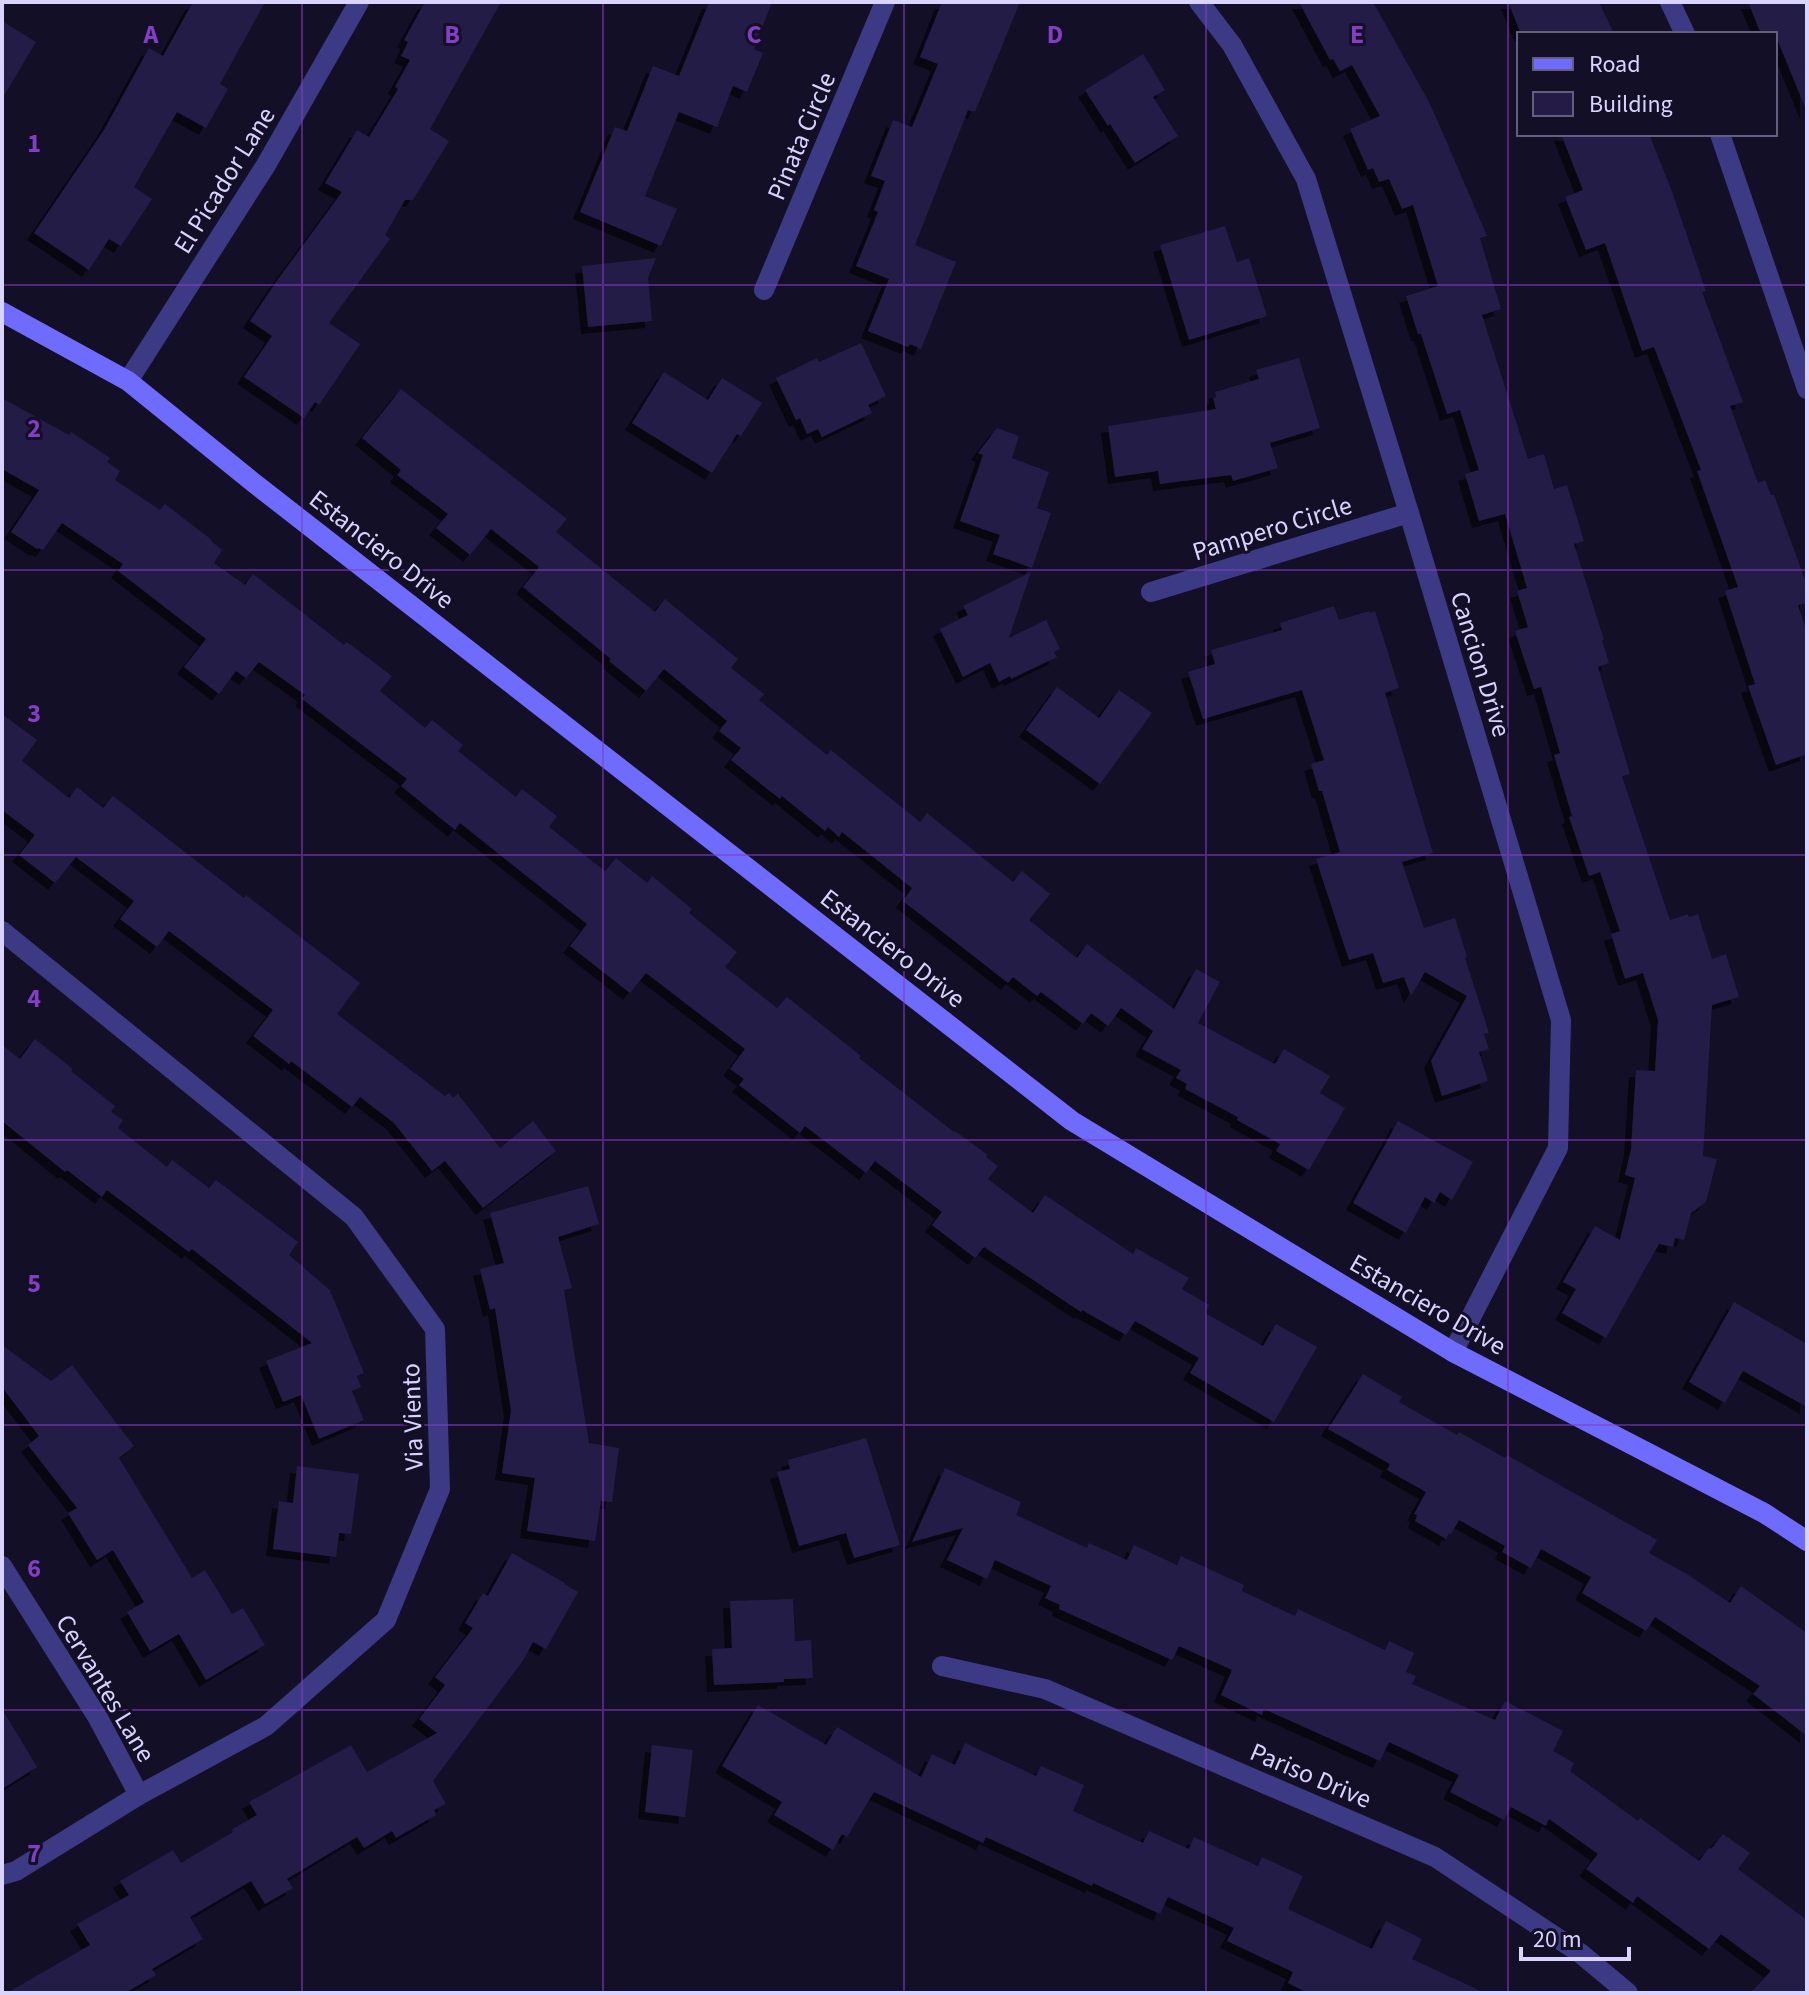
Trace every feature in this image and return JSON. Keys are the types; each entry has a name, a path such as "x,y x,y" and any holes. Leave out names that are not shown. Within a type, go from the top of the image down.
{"street":[{"name":"El Picador Lane","path":"128,381 266,165 359,2"},
{"name":"Pinata Circle","path":"764,290 885,2"},
{"name":"Cancion Drive","path":"1199,2 1232,45 1306,179 1561,1020 1558,1148 1453,1352"},
{"path":"1670,2 1684,32"},
{"path":"1721,136 1807,389"},
{"name":"Estanciero Drive","path":"2,312 128,381 1072,1121 1453,1352 1764,1513 1807,1541"},
{"name":"Pampero Circle","path":"1151,592 1409,513"},
{"name":"Via Viento","path":"2,931 354,1217 435,1329 440,1489 386,1620 266,1726 139,1795 16,1871 2,1875"},
{"name":"Cervantes Lane","path":"2,1566 98,1718 139,1795"},
{"name":"Pariso Drive","path":"942,1666 1045,1689 1435,1857 1580,1953 1628,1993"}],"building":[{"path":"193,2 265,2 220,84 228,89 206,128 177,112 134,187 152,199 121,246 109,239 89,270 34,233 104,130 149,48 163,56"},
{"path":"425,2 501,2 430,129 449,141 413,200 405,200 385,235 390,239 329,323 360,344 319,405 315,402 304,418 244,377 272,336 250,321 342,192 325,183 357,130 369,137 398,89 395,87 410,60 401,56 408,42 404,40"},
{"path":"709,2 772,2 754,49 763,53 747,92 733,86 717,127 679,112 645,196 677,209 661,246 580,212 615,127 627,131 653,66 679,76"},
{"path":"942,2 1020,2 975,112 968,110 915,245 956,262 921,349 868,331 889,279 856,266 878,212 874,210 885,181 871,176 893,120 912,127 938,64 920,57"},
{"path":"1299,2 1373,2 1442,131 1487,236 1480,238 1501,309 1482,315 1528,459 1544,454 1554,489 1567,485 1584,541 1574,544 1609,663 1598,667 1630,774 1622,776 1670,920 1698,914 1712,959 1726,954 1739,997 1712,1005 1703,1156 1717,1159 1706,1202 1691,1213 1684,1240 1675,1238 1673,1247 1659,1244 1606,1338 1562,1313 1576,1289 1563,1282 1595,1226 1620,1240 1635,1178 1625,1175 1631,1149 1636,1070 1655,1071 1658,1020 1643,973 1625,979 1611,934 1620,931 1600,872 1589,876 1569,817 1572,816 1554,755 1560,753 1541,687 1534,689 1515,631 1528,627 1517,591 1527,588 1505,514 1479,521 1465,474 1479,470 1460,410 1447,414 1406,296 1438,286 1413,205 1402,209 1389,179 1379,182 1373,168 1368,170 1350,129 1380,116 1352,65 1340,71 1333,59 1330,60"},
{"path":"1508,2 1599,2 1613,32 1520,32"},
{"path":"1748,2 1807,2 1807,112 1777,39 1777,32 1760,32"},
{"path":"2,21 36,42 2,99"},
{"path":"1143,54 1165,90 1153,97 1178,136 1135,163 1085,90"},
{"path":"1562,136 1650,136 1670,186 1706,291 1702,292 1743,402 1730,406 1758,483 1765,480 1771,495 1774,495 1807,585 1807,603 1798,605 1807,632 1807,754 1776,765 1748,686 1755,684 1725,591 1738,587 1697,471 1701,470 1654,347 1642,351 1605,243 1586,250 1565,197 1583,190"},
{"path":"1225,226 1237,262 1249,258 1267,316 1189,340 1160,245"},
{"path":"656,258 648,278 652,321 588,327 582,266"},
{"path":"861,343 886,396 868,405 872,413 822,437 818,429 807,434 800,418 796,420 776,378 817,358 819,362"},
{"path":"1299,358 1320,428 1270,443 1278,468 1233,481 1231,475 1160,484 1158,471 1115,477 1108,426 1216,409 1215,392 1259,379 1256,370"},
{"path":"664,372 708,400 722,378 762,403 712,473 632,423"},
{"path":"401,389 567,519 556,532 655,612 665,599 738,659 731,668 764,694 759,700 827,755 831,750 920,822 927,813 1013,882 1022,871 1050,894 1029,920 1077,958 1087,944 1174,1009 1196,969 1220,982 1198,1023 1275,1064 1284,1049 1330,1076 1320,1093 1345,1108 1309,1170 1276,1151 1280,1144 1185,1089 1187,1084 1176,1078 1181,1070 1142,1049 1153,1031 1121,1008 1108,1026 1091,1013 1083,1024 1041,992 1037,996 1013,977 1008,983 903,901 912,888 842,832 839,837 828,827 825,831 731,760 741,748 719,731 727,721 664,669 646,691 523,587 539,567 491,529 470,555 436,528 448,514 397,475 401,470 362,438"},
{"path":"2,398 69,435 71,432 110,458 107,462 120,471 115,480 160,510 165,504 222,550 214,563 245,585 253,574 344,645 347,642 392,676 380,691 425,728 432,720 463,745 458,751 516,797 522,789 557,816 549,827 605,871 616,858 647,883 652,876 692,909 689,913 737,952 725,967 777,1008 787,997 861,1056 859,1058 988,1155 986,1157 998,1166 988,1179 1033,1213 1045,1195 1133,1254 1136,1248 1189,1278 1182,1289 1209,1305 1205,1313 1263,1346 1276,1324 1317,1347 1274,1422 1190,1373 1199,1358 1135,1321 1126,1335 1081,1312 984,1247 975,1258 932,1225 942,1212 875,1161 866,1173 805,1126 800,1133 739,1085 744,1079 730,1069 745,1049 646,973 630,993 570,946 587,924 460,823 455,830 401,786 407,779 302,699 305,695 259,662 246,678 236,671 219,694 184,667 206,639 118,571 123,564 62,523 43,550 11,532 39,490 2,469"},
{"path":"997,428 1019,436 1012,458 1049,472 1037,508 1051,513 1032,568 993,554 1000,535 960,521 983,455 978,453"},
{"path":"1031,572 1009,638 1046,620 1060,649 1054,652 1057,657 999,682 990,663 963,677 940,629 968,615 963,606"},
{"path":"1334,606 1339,620 1375,611 1399,688 1385,693 1433,853 1402,862 1424,928 1455,918 1489,1033 1484,1034 1489,1049 1479,1052 1488,1081 1442,1096 1431,1061 1467,996 1425,972 1411,996 1404,977 1383,983 1373,953 1349,960 1316,859 1340,852 1311,764 1324,760 1302,690 1203,719 1188,672 1215,664 1211,650 1282,630 1280,623"},
{"path":"1057,687 1099,718 1119,690 1152,713 1100,784 1026,730"},
{"path":"2,714 37,740 22,761 69,798 77,787 103,808 113,796 360,983 337,1014 445,1096 449,1093 453,1098 458,1094 500,1148 533,1121 556,1151 483,1208 445,1161 432,1171 394,1123 360,1097 352,1107 253,1036 273,1010 169,931 157,947 120,919 134,901 76,857 55,883 19,855 35,835 2,810"},
{"path":"35,1039 115,1106 111,1112 123,1120 118,1128 167,1167 172,1160 209,1188 216,1180 298,1242 289,1255 331,1291 364,1373 357,1376 361,1387 352,1391 364,1420 319,1439 301,1395 283,1402 266,1361 312,1343 192,1249 189,1252 107,1190 102,1197 67,1170 65,1172 2,1121 2,1045 20,1059"},
{"path":"1398,1121 1473,1162 1452,1200 1440,1192 1434,1203 1425,1197 1406,1233 1353,1203"},
{"path":"588,1186 599,1224 558,1237 572,1288 564,1290 589,1443 619,1448 612,1502 601,1501 595,1541 527,1531 535,1478 502,1473 511,1410 495,1308 490,1310 480,1269 504,1263 490,1213"},
{"path":"1734,1302 1807,1344 1807,1407 1743,1371 1725,1403 1689,1382"},
{"path":"2,1345 51,1381 72,1365 134,1446 119,1458 192,1578 205,1570 232,1614 243,1608 265,1645 206,1680 179,1634 150,1651 127,1612 144,1602 113,1550 97,1560 68,1513 77,1508 28,1445 39,1436 2,1387"},
{"path":"1363,1374 1402,1397 1399,1402 1457,1435 1459,1432 1505,1458 1507,1455 1657,1540 1649,1553 1730,1603 1741,1586 1807,1633 1807,1736 1753,1694 1760,1686 1655,1617 1646,1631 1582,1593 1591,1577 1541,1549 1531,1568 1502,1552 1505,1546 1459,1520 1446,1539 1415,1521 1417,1515 1414,1514 1426,1492 1387,1470 1390,1464 1328,1429"},
{"path":"866,1438 900,1545 854,1558 846,1533 799,1546 777,1472 790,1469 788,1460"},
{"path":"297,1466 359,1474 351,1534 339,1533 336,1557 273,1549 279,1501 293,1503"},
{"path":"945,1468 1021,1502 1016,1515 1087,1548 1089,1543 1127,1560 1134,1545 1177,1565 1181,1556 1244,1585 1242,1591 1295,1616 1298,1609 1385,1650 1389,1641 1414,1653 1406,1672 1416,1676 1412,1684 1495,1720 1505,1701 1563,1731 1553,1751 1574,1763 1570,1771 1699,1861 1723,1834 1750,1853 1738,1869 1807,1920 1807,1993 1750,1993 1771,1971 1721,1934 1709,1949 1637,1896 1633,1903 1586,1869 1598,1854 1549,1819 1546,1826 1511,1807 1504,1820 1450,1792 1459,1775 1389,1742 1380,1761 1264,1709 1262,1715 1221,1695 1232,1670 1179,1646 1172,1660 1059,1609 1060,1605 1045,1598 1051,1586 995,1560 987,1579 947,1560 963,1528 912,1542"},
{"path":"512,1553 578,1592 546,1649 533,1642 524,1659 433,1781 446,1804 434,1810 436,1815 396,1838 392,1831 364,1848 357,1837 287,1879 293,1888 265,1904 251,1881 190,1917 203,1939 152,1969 156,1975 125,1993 7,1993 90,1945 77,1924 129,1895 120,1881 173,1850 181,1863 233,1832 231,1830 257,1815 249,1802 351,1745 367,1772 437,1733 419,1719 445,1685 435,1677 473,1628 465,1623 483,1593 488,1596"},
{"path":"793,1599 795,1641 811,1640 813,1678 714,1685 712,1649 732,1648 730,1601"},
{"path":"758,1705 826,1745 837,1727 921,1777 932,1754 955,1765 965,1743 1036,1776 1041,1766 1084,1785 1073,1811 1143,1843 1149,1831 1189,1849 1194,1837 1258,1866 1262,1857 1303,1876 1288,1909 1372,1949 1386,1921 1422,1939 1412,1959 1485,1993 1308,1993 1288,1983 1293,1972 1227,1941 1234,1928 1168,1897 1160,1914 986,1837 983,1843 874,1792 847,1837 842,1834 833,1850 774,1815 782,1802 722,1766"},
{"path":"2,1709 37,1767 2,1789"},
{"path":"652,1745 693,1750 685,1817 645,1812"}]}
